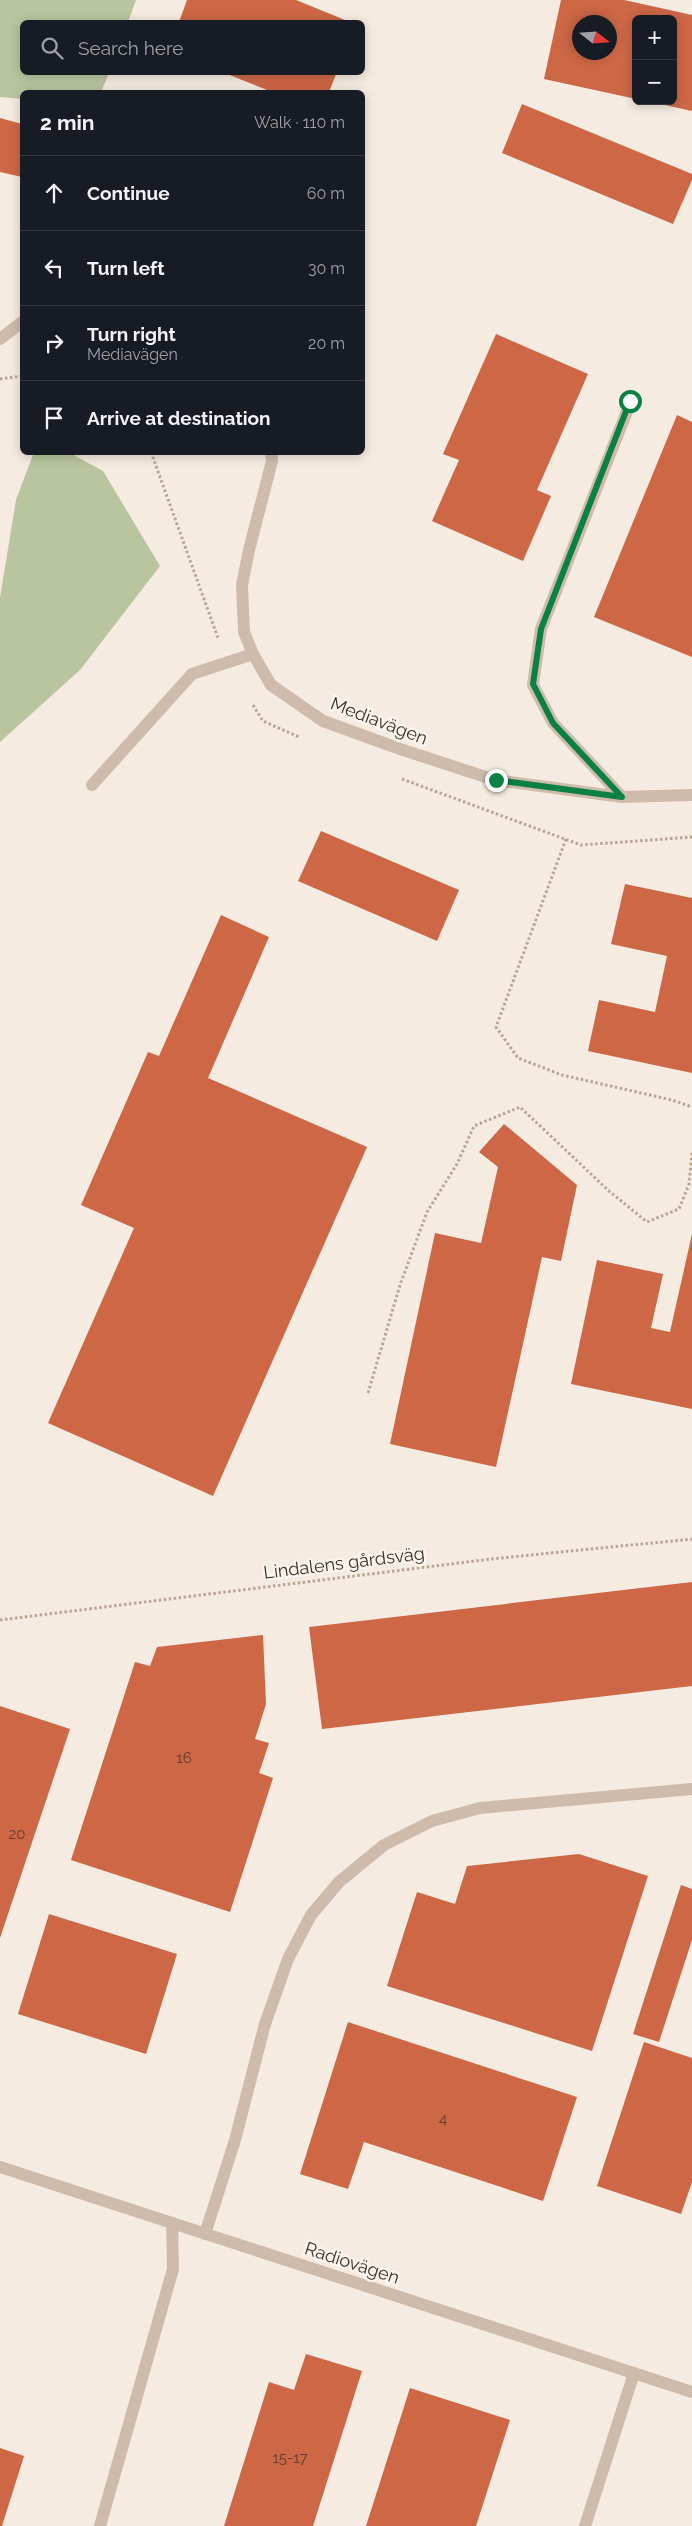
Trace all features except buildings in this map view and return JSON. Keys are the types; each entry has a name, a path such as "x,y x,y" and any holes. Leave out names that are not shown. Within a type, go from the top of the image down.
{"street":[{"path":"0,339 20,324"},
{"path":"622,797 553,723 533,684 541,629 630,401"},
{"name":"Mediavägen","path":"271,455 272,461 242,585 244,632 253,654 271,685 323,721 400,749 496,780 622,797 692,795"},
{"path":"92,785 192,674 253,654"},
{"path":"205,2234 235,2140 265,2024 288,1959 312,1915 338,1882 384,1846 432,1821 480,1808 692,1789"},
{"name":"Radiovägen","path":"0,2168 692,2392"},
{"path":"100,2526 173,2270 172,2223"},
{"path":"585,2526 634,2373"}],"path":[{"path":"0,379 20,376"},
{"path":"566,839 496,1027 518,1058 562,1075 672,1100 692,1107"},
{"path":"368,1393 400,1285 427,1212 457,1164 474,1126 520,1107 610,1191 647,1222 680,1208 689,1184 692,1153"},
{"name":"Lindalens gårdsväg","path":"0,1620 491,1559 692,1539"}],"green space":[{"path":"0,0 136,0 129,20 20,20 20,75 108,75 102,90 20,90 20,99 0,97"},
{"path":"33,455 74,455 103,471 160,566 80,670 0,742 0,598 16,500"}],"route":[{"path":"496,780 622,797 553,723 533,684 541,629 630,401"}]}
